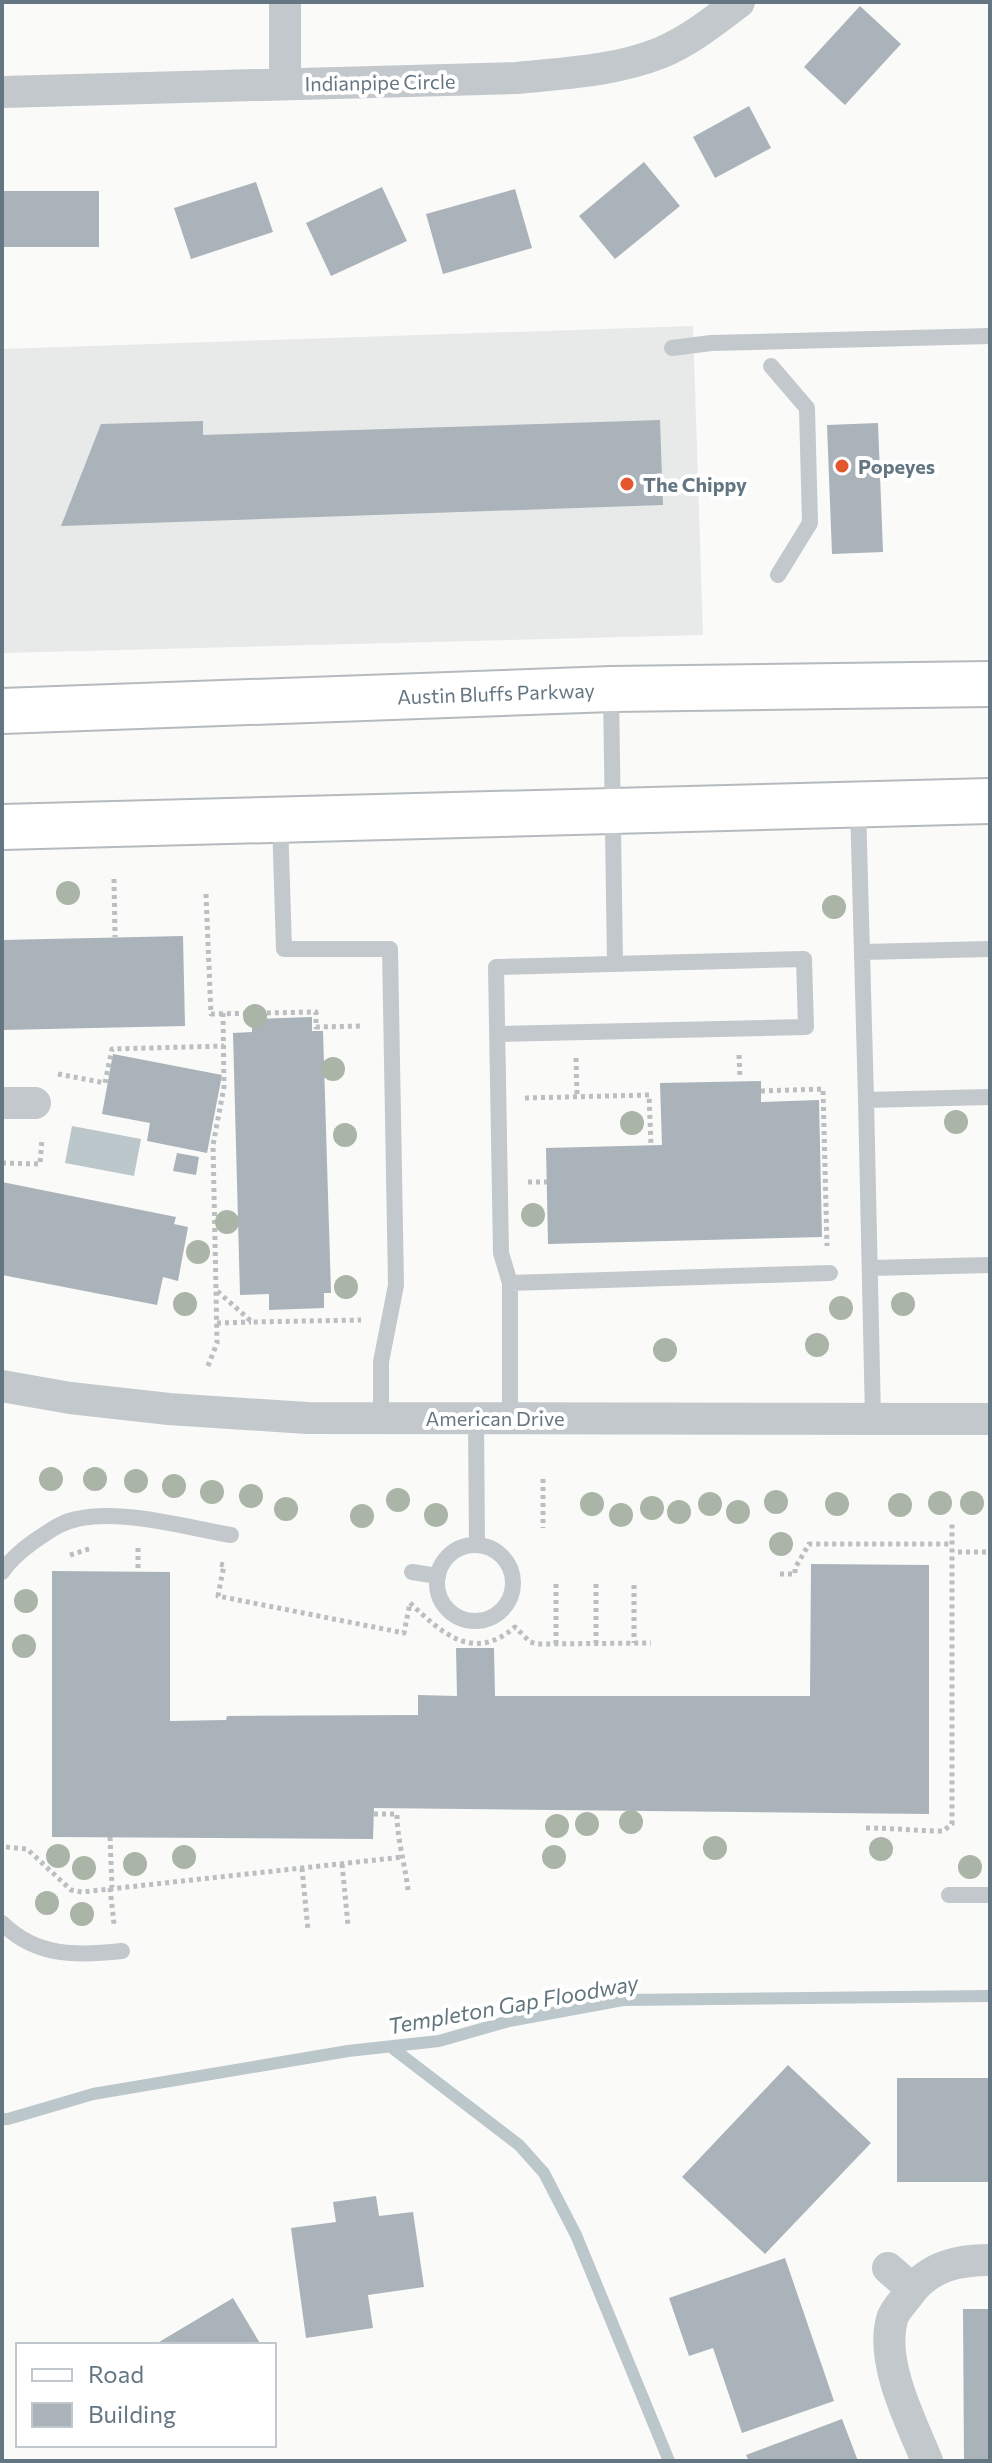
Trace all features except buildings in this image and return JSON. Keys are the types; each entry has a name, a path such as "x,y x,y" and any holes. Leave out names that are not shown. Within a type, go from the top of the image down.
{"main road":[{"name":"Austin Bluffs Parkway","path":"2,711 611,689 990,684"},
{"path":"2,827 990,801"}],"street":[{"path":"285,2 285,84"},
{"name":"Indianpipe Circle","path":"2,92 517,78 598,70 659,53 698,33 739,2"},
{"path":"2,1103 38,1118"},
{"name":"American Drive","path":"2,1386 70,1398 238,1415 990,1419"},
{"path":"927,2461 896,2384 890,2347 892,2318 912,2289 933,2270 962,2260 990,2260"},
{"path":"888,2268 912,2289"}],"lane":[{"path":"672,348 711,343 990,336"},
{"path":"771,366 807,408 810,523 778,575"},
{"path":"611,689 615,964"},
{"path":"858,803 873,1418"},
{"path":"280,819 284,949 390,949 396,1285 381,1362 381,1418"},
{"path":"863,952 990,949"},
{"path":"497,1034 806,1027 804,959 496,967 497,1034 501,1253 510,1283 510,1418"},
{"path":"866,1100 990,1097"},
{"path":"871,1268 990,1265"},
{"path":"510,1283 830,1273"},
{"path":"476,1418 477,1545"},
{"path":"2,1572 23,1550 52,1529 74,1519 98,1516 139,1519 231,1535"},
{"path":"477,1545 499,1553 512,1572 514,1583 505,1607 496,1615 471,1621 460,1618 442,1601 438,1576 442,1566 456,1550 477,1545"},
{"path":"412,1572 438,1576"},
{"path":"949,1895 990,1895"},
{"path":"2,1923 37,1948 60,1954 122,1951"}],"path":[{"path":"114,879 115,937"},
{"path":"206,894 211,1014 316,1012 316,1027 330,1027"},
{"path":"208,1366 217,1343 213,1145 224,1087 223,1013"},
{"path":"575,1032 577,1096"},
{"path":"47,1071 105,1083 112,1049 224,1046"},
{"path":"761,1091 823,1089 827,1246"},
{"path":"524,1098 649,1095 651,1145"},
{"path":"2,1163 40,1164 38,1118"},
{"path":"216,1290 252,1322"},
{"path":"217,1323 341,1320"},
{"path":"543,1479 543,1528"},
{"path":"866,1828 943,1831 952,1824 952,1524"},
{"path":"780,1574 795,1574 795,1568 809,1544 952,1544"},
{"path":"59,1560 93,1548"},
{"path":"138,1572 136,1548 152,1551"},
{"path":"958,1552 990,1552"},
{"path":"210,1562 224,1565 218,1596 404,1633 410,1603 435,1627 458,1641 481,1643 506,1635 515,1627 530,1642 651,1643"},
{"path":"556,1584 556,1644"},
{"path":"596,1584 596,1643"},
{"path":"634,1585 634,1643"},
{"path":"374,1814 397,1814 397,1831 408,1890"},
{"path":"110,1837 114,1924"},
{"path":"6,1847 27,1849 71,1890 82,1892 403,1857"},
{"path":"342,1864 348,1925"},
{"path":"302,1868 308,1930"}],"shaded area":[{"path":"693,326 703,635 2,653 2,349"},
{"path":"72,1126 141,1139 134,1176 65,1163"}],"waterway":[{"name":"Templeton Gap Floodway","path":"2,2119 93,2094 348,2051 439,2041 509,2021 623,2000 990,1996"},
{"path":"391,2047 519,2145 544,2173 576,2235 669,2461"}],"place":[{"name":"Popeyes","path":"842,466"},
{"name":"The Chippy","path":"627,484"}]}
